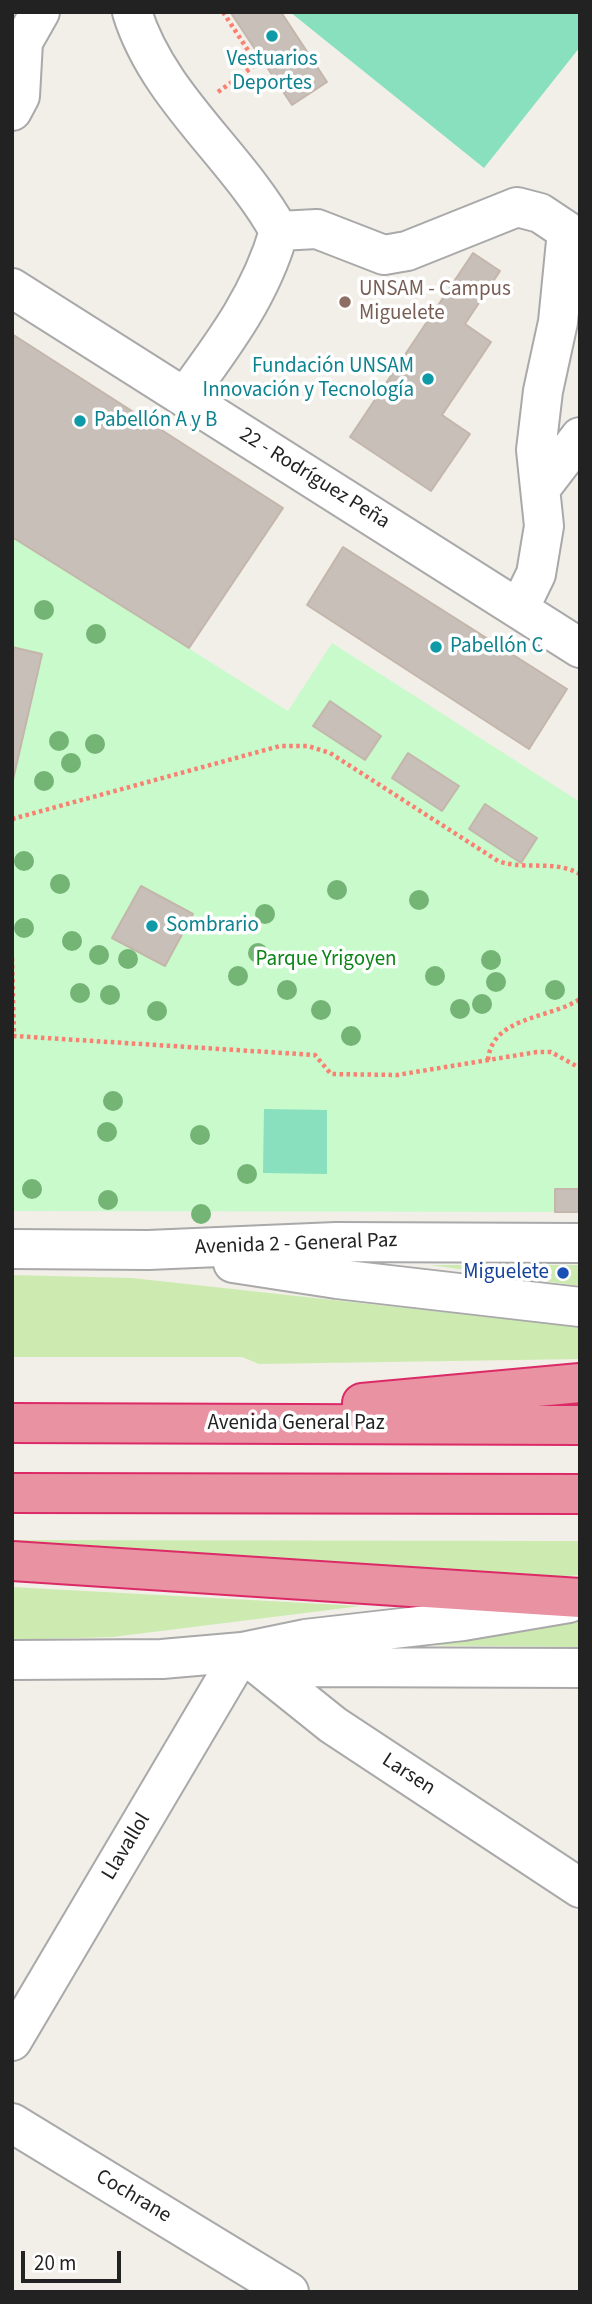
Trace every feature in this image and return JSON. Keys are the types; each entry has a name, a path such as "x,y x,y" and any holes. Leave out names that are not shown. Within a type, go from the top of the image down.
{"highway":[{"path":"166,1424 580,1383"},
{"name":"Avenida General Paz","path":"12,1423 580,1425"},
{"path":"12,1493 580,1494"},
{"path":"12,1561 580,1600"}],"street":[{"path":"12,111 20,96 23,42 40,12"},
{"path":"132,12 140,39 190,113 262,202 279,231 271,259 243,317 185,397"},
{"path":"279,231 317,229 384,255 407,251 517,207 540,213 567,231 558,322 543,391 536,450 544,526 536,574 519,609"},
{"name":"22 - Rodríguez Peña","path":"12,288 580,648"},
{"path":"541,488 580,437"},
{"name":"Avenida 2 - General Paz","path":"12,1250 148,1250 336,1242 580,1243"},
{"path":"148,1250 337,1279 580,1307"},
{"path":"12,1660 162,1659 242,1652 305,1639 475,1619 580,1600"},
{"path":"242,1652 309,1667 580,1668"},
{"name":"Larsen","path":"242,1652 333,1726 580,1888"},
{"name":"Llavallol","path":"12,2041 242,1652"},
{"name":"Cochrane","path":"12,2123 289,2292"}],"path":[{"path":"223,12 257,64"},
{"path":"190,113 262,60"},
{"path":"12,819 280,746 308,746 330,753 498,861 520,867 555,864 580,874"},
{"path":"12,958 15,1036 315,1055 331,1074 397,1075 551,1052 580,1068"},
{"path":"488,1060 489,1048 509,1027 580,999"}],"green space":[{"path":"290,12 580,12 580,47 484,168"},
{"name":"Parque Yrigoyen","path":"12,537 288,711 332,643 580,802 580,1212 12,1211"},
{"path":"264,1109 327,1110 327,1174 263,1173"},
{"path":"430,1265 580,1265 580,1286"},
{"path":"12,1275 132,1278 580,1327 580,1359 259,1364 242,1357 12,1357"},
{"path":"12,1540 580,1541 580,1575 534,1579 12,1552"},
{"path":"12,1587 361,1606 113,1637 12,1640"},
{"path":"580,1621 580,1647 400,1645 563,1623"}],"building":[{"name":"Vestuarios Deportes","path":"281,12 327,82 292,105 231,13"},
{"name":"Fundación UNSAM Innovación y Tecnología","path":"473,253 500,271 465,324 491,342 442,415 470,434 431,491 350,437"},
{"name":"Pabellón A y B","path":"12,334 283,508 189,648 12,537"},
{"name":"Pabellón C","path":"343,547 567,689 529,749 307,605"},
{"path":"12,647 42,654 12,784"},
{"path":"330,701 381,736 365,760 313,726"},
{"path":"408,753 459,786 442,811 392,778"},
{"path":"485,804 537,838 521,863 469,829"},
{"name":"Sombrario","path":"141,886 193,914 165,966 112,938"},
{"path":"555,1189 580,1189 580,1212 555,1212"}],"place":[{"name":"Vestuarios Deportes","path":"272,36"},
{"name":"UNSAM - Campus Miguelete","path":"345,302"},
{"name":"Fundación UNSAM Innovación y Tecnología","path":"428,379"},
{"name":"Pabellón A y B","path":"80,421"},
{"name":"Pabellón C","path":"436,647"},
{"name":"Sombrario","path":"152,926"},
{"name":"Miguelete","path":"563,1273"}]}
